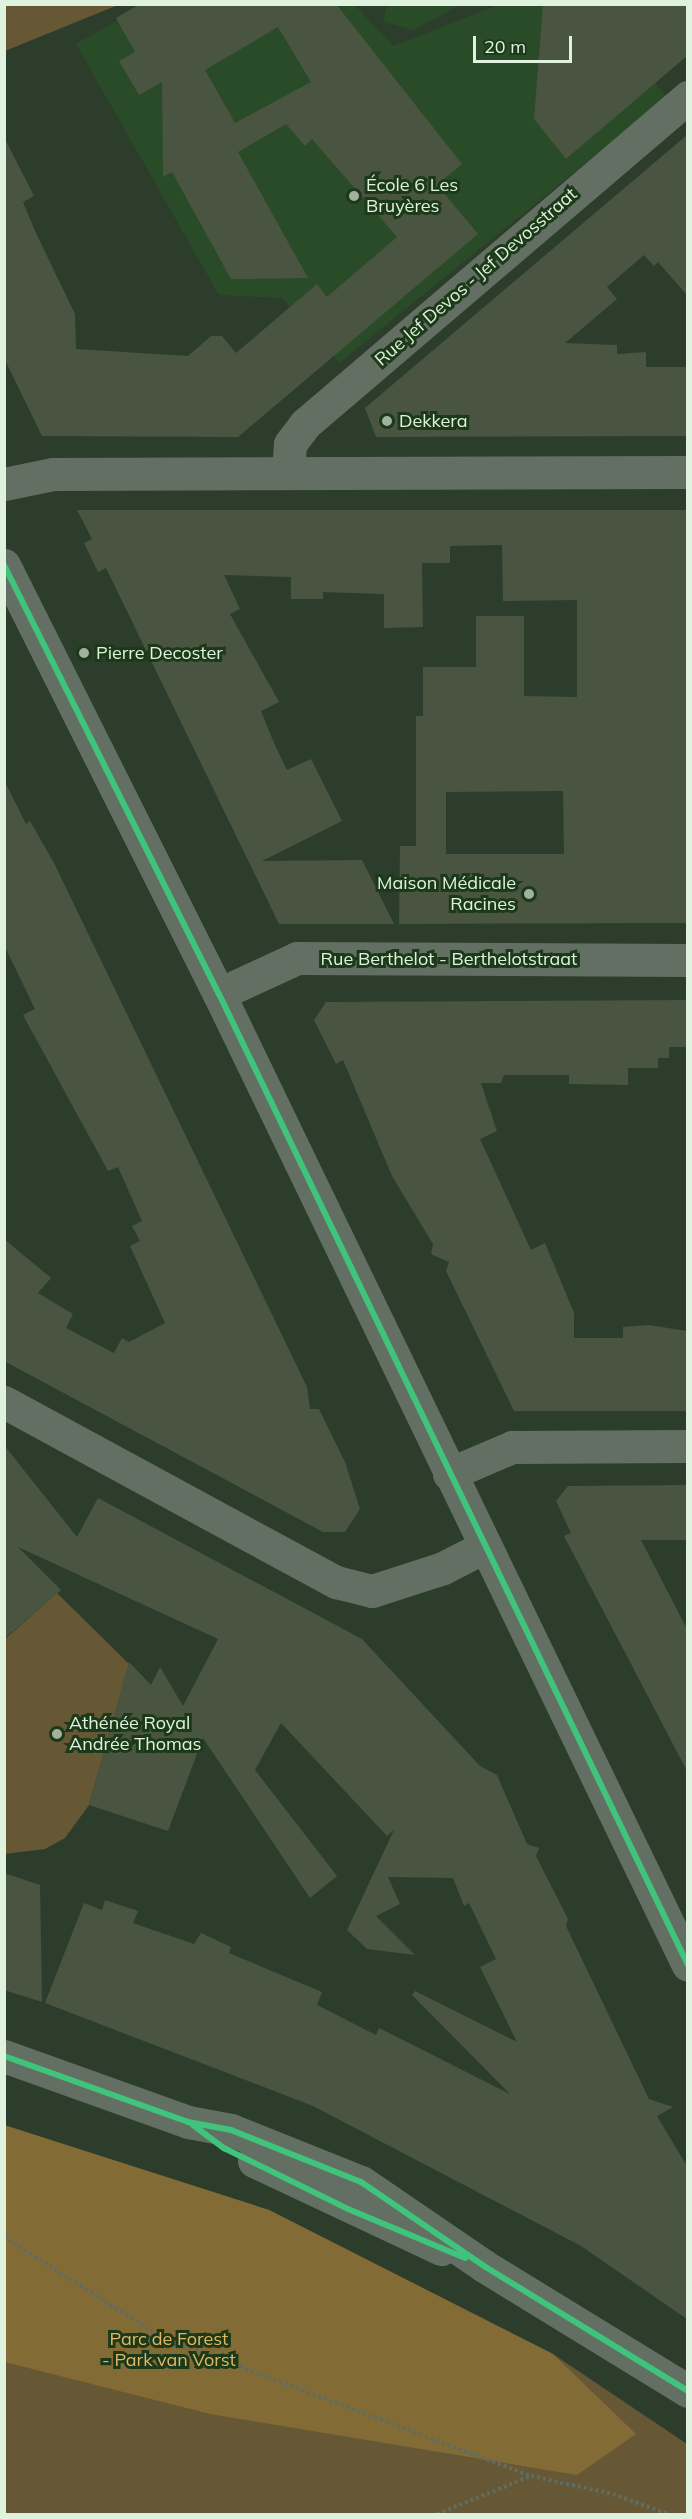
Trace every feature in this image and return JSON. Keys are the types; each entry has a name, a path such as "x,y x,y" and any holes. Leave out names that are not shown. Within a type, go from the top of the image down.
{"street":[{"name":"Rue Jef Devos - Jef Devosstraat","path":"288,472 290,444 305,424 687,97"},
{"path":"4,484 52,474 687,472"},
{"path":"4,565 219,994 687,1965"},
{"name":"Rue Berthelot - Berthelotstraat","path":"219,994 297,958 687,960"},
{"path":"4,1402 336,1581 372,1591 443,1568 484,1546"},
{"path":"449,1474 512,1446 687,1446"},
{"path":"4,2056 189,2122 231,2130 361,2182 484,2266 681,2393"}],"path":[{"path":"4,2237 161,2337 366,2418 531,2476 613,2494 668,2514"},
{"path":"436,2514 531,2476"}],"shaded area":[{"path":"387,4 460,5 414,30 383,22"},
{"name":"École 6 Les Bruyères","path":"145,5 355,5 393,46 498,5 589,5 667,97 339,363 282,298 219,295 76,44"}],"green space":[{"path":"5,4 118,4 118,5 5,51"},
{"name":"Athénée Royal Andrée Thomas","path":"57,1593 129,1664 89,1805 65,1838 45,1849 5,1854 5,1639"},
{"name":"Parc de Forest - Park van Vorst","path":"4,2125 269,2210 553,2354 687,2444 687,2514 5,2514"},
{"name":"Parc de Forest - Park van Vorst","path":"4,2125 269,2210 553,2354 636,2434 577,2475 210,2414 5,2362"}],"building":[{"path":"140,4 336,4 462,164 437,185 478,234 238,437 42,436 4,358 4,137 34,196 23,202 75,314 76,349 188,356 211,336 222,336 236,353 317,284 327,297 397,237 312,139 305,146 286,124 238,152 308,278 231,279 172,172 163,177 162,82 139,95 119,61 135,52 116,18","holes":["278,27 311,82 235,123 205,70"]},
{"path":"543,4 687,4 687,56 566,159 534,119"},
{"path":"687,135 687,295 658,262 654,266 644,255 607,287 617,299 565,343 617,345 617,354 646,352 646,367 687,367 687,436 376,437 365,408"},
{"path":"77,510 687,510 687,923 399,924 400,846 416,846 416,716 423,716 423,667 476,667 476,616 524,616 524,696 577,697 577,600 503,601 502,545 450,546 450,563 422,563 423,627 384,628 384,594 323,592 323,599 291,599 291,577 224,575 240,609 230,614 279,702 261,711 274,743 287,770 311,759 342,821 262,861 362,860 394,924 279,924 106,568 98,572 84,543 92,539","holes":["563,791 564,854 446,854 446,792"]},
{"path":"4,780 26,824 30,821 54,863 307,1387 310,1409 319,1409 345,1462 360,1509 345,1532 323,1532 4,1361 4,1239 51,1278 38,1293 73,1314 66,1328 114,1353 122,1338 129,1342 165,1323 130,1246 140,1241 132,1226 142,1221 118,1167 108,1171 23,1015 35,1009 4,945"},
{"path":"687,1000 687,1047 669,1047 669,1058 658,1058 658,1068 628,1068 628,1085 569,1084 569,1075 504,1075 501,1083 481,1083 497,1131 480,1139 531,1250 545,1243 574,1313 574,1338 623,1338 623,1327 649,1325 687,1331 687,1411 514,1411 446,1271 449,1262 431,1254 433,1244 392,1176 343,1060 336,1064 314,1020 326,1002"},
{"path":"4,1445 77,1537 98,1498 362,1639 480,1766 497,1775 527,1844 539,1848 536,1856 568,1919 566,1926 649,2099 673,2107 657,2116 687,2166 687,2319 581,2246 313,2106 45,2003 84,1903 102,1910 105,1900 138,1911 133,1923 194,1944 201,1933 231,1947 229,1953 322,1992 317,2005 376,2035 379,2028 510,2094 412,1995 415,1991 517,2042 480,1967 496,1959 469,1903 464,1906 453,1878 388,1877 400,1904 376,1916 415,1955 367,1949 347,1930 394,1830 387,1836 281,1723 255,1770 337,1876 310,1898 203,1738 168,1831 89,1805 129,1662 151,1685 160,1667 183,1706 218,1639 18,1547 61,1590 4,1639"},
{"path":"687,1485 687,1540 641,1540 687,1629 687,1771 564,1536 571,1533 556,1501 568,1486"},
{"path":"4,1873 40,1885 42,2002 4,1990"}],"cycle path":[{"path":"4,565 219,994 688,1965"},
{"path":"4,2056 188,2122 231,2130 361,2182 484,2266 688,2391"},
{"path":"193,2125 224,2148 348,2209 465,2258"}],"place":[{"name":"École 6 Les Bruyères","path":"354,196"},
{"name":"Dekkera","path":"387,421"},
{"name":"Pierre Decoster","path":"84,653"},
{"name":"Maison Médicale Racines","path":"529,894"},
{"name":"Athénée Royal Andrée Thomas","path":"57,1734"}]}
